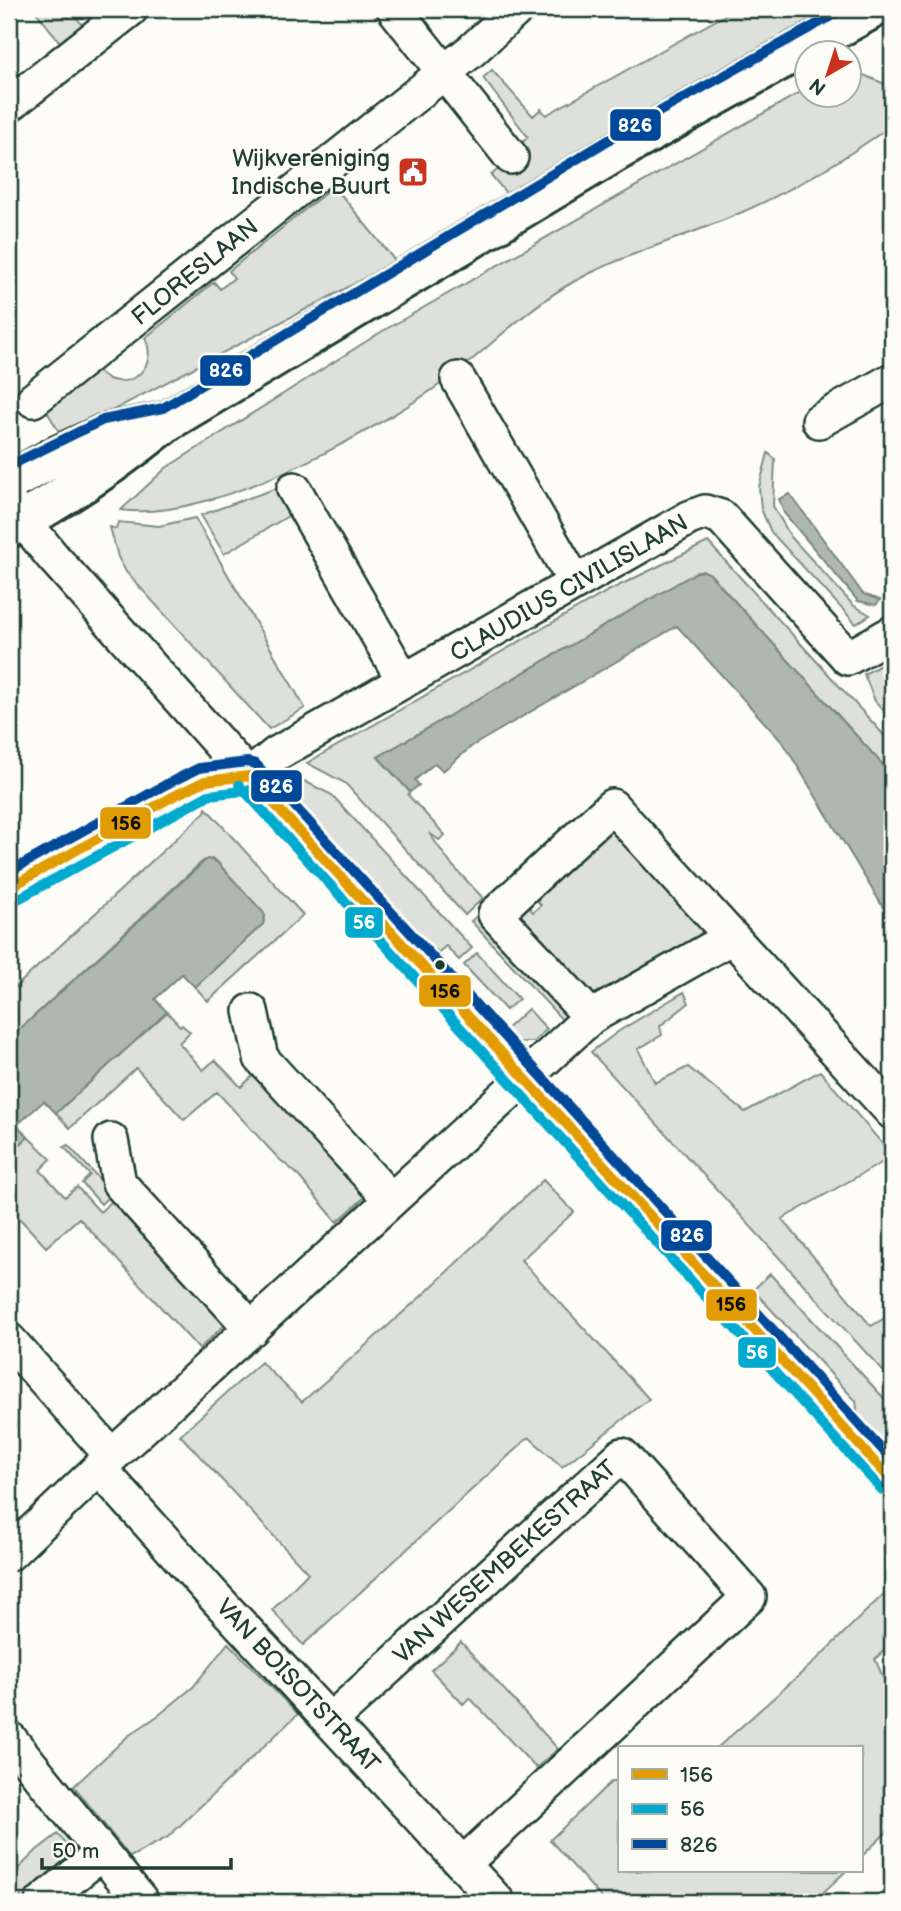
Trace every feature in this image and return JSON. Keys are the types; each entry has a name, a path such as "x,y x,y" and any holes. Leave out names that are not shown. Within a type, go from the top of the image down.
{"main road":[{"path":"13,517 78,488 121,459 168,421 620,150 872,9"},
{"path":"9,482 107,433 168,421"}],"street":[{"path":"9,105 131,9"},
{"path":"394,9 511,157"},
{"name":"FLORESLAAN","path":"33,400 443,74 517,9"},
{"path":"458,379 575,582"},
{"path":"819,421 892,380"},
{"path":"294,489 404,681"},
{"name":"CLAUDIUS CIVILISLAAN","path":"249,776 276,754 575,582 689,518 705,512 721,517 848,658 892,633"},
{"path":"13,517 892,1481"},
{"path":"591,1017 495,914 612,806 892,1112"},
{"path":"9,1553 591,1017 732,937"},
{"path":"251,1011 261,1058 391,1200"},
{"path":"111,1140 119,1183 252,1329"},
{"name":"VAN BOISOTSTRAAT","path":"9,1339 106,1462 330,1721 498,1902"},
{"name":"VAN WESEMBEKESTRAAT","path":"330,1721 622,1455 748,1597 463,1864"},
{"path":"9,1738 142,1902"},
{"path":"42,1902 102,1853"}],"shaded area":[{"path":"34,9 61,9 68,18 74,14 85,29 63,46"},
{"path":"736,9 847,9 510,198 491,175 514,157 511,152 528,137 483,78 492,70 533,116 541,109 546,115"},
{"path":"862,74 892,87 892,125 854,151 794,187 752,208 613,263 575,281 531,311 430,391 346,442 299,466 203,502 159,510 121,510 166,468 381,332 792,97 792,108 862,108"},
{"path":"334,186 396,262 62,437 45,408 97,370 107,378 117,381 136,376 148,361 149,350 145,338 214,282 220,289 234,278 229,271"},
{"path":"768,453 775,459 773,506 791,537 853,605 870,615 856,624 771,532 761,509 759,487"},
{"path":"280,487 295,512 224,554 201,515"},
{"path":"790,494 863,594 880,600 876,605 858,601 784,513 779,499"},
{"path":"195,518 305,708 269,729 126,572 118,557 110,527 116,529 118,522 159,526"},
{"path":"708,542 892,744 892,775 710,574 700,571 378,757 445,835 439,840 429,833 451,864 483,898 465,915 345,783 307,763 608,591"},
{"path":"697,572 710,574 892,775 892,908 886,912 784,744 677,626 472,746 443,771 435,763 415,780 419,785 410,792 378,757"},
{"path":"892,659 892,720 875,701 864,674"},
{"path":"290,774 332,795 472,948 459,960 446,946 439,952 403,925 281,790"},
{"path":"206,808 303,915 208,1001 195,987 263,924 265,916 217,862 213,859 203,861 9,1039 9,993 205,812"},
{"path":"614,828 704,928 696,940 593,997 521,921 520,914 525,902 533,912 541,905 533,896 601,833"},
{"path":"207,859 217,862 263,912 263,924 195,987 182,974 155,999 167,1012 56,1113 44,1101 17,1125 28,1137 9,1155 9,1039"},
{"path":"480,913 566,1011 565,1023 471,921"},
{"path":"477,953 519,999 506,1010 464,965"},
{"path":"684,992 689,1003 660,1026 662,1035 638,1049 655,1083 688,1067 745,1112 820,1071 892,1155 782,1219 871,1326 892,1314 892,1381 591,1052 619,1031"},
{"path":"528,1009 547,1029 533,1042 517,1042 514,1045 502,1033"},
{"path":"167,1012 190,1032 179,1043 203,1070 215,1060 241,1087 257,1072 366,1196 337,1222 296,1173 278,1158 217,1092 184,1120 136,1068 70,1128 56,1113"},
{"path":"28,1137 51,1159 40,1170 65,1197 77,1187 100,1212 116,1197 229,1321 199,1349 79,1218 46,1247 9,1207 9,1155"},
{"path":"68,1145 112,1193 101,1204 82,1183 90,1175 64,1147"},
{"path":"543,1180 574,1212 521,1260 649,1399 562,1467 529,1437 303,1645 272,1610 308,1573 180,1435 261,1362 302,1402 426,1292"},
{"path":"770,1274 892,1407 892,1455 858,1417 856,1401 753,1290"},
{"path":"892,1586 892,1643 875,1659 892,1698 892,1827 862,1856 862,1746 719,1746 813,1663"},
{"path":"461,1642 558,1749 536,1768 470,1698 463,1704 431,1670"},
{"path":"228,1643 298,1714 168,1837 130,1857 74,1786 128,1736 193,1687"},
{"path":"618,1780 618,1872 845,1872 813,1902 605,1902 550,1840 611,1782"},
{"path":"58,1834 78,1859 25,1902 9,1884 9,1878 37,1850"}],"transit line":[{"name":"826","path":"9,466 103,420 163,408 612,138 844,9"},
{"name":"826","path":"9,872 199,768 247,762 256,764 892,1460"},
{"name":"156","path":"249,776 892,1481"},
{"name":"156","path":"9,888 205,781 249,776"},
{"name":"56","path":"239,785 882,1490"},
{"name":"56","path":"16,900 209,795 251,790"}],"place":[{"name":"Wijkvereniging Indische Buurt","path":"413,172"}]}
